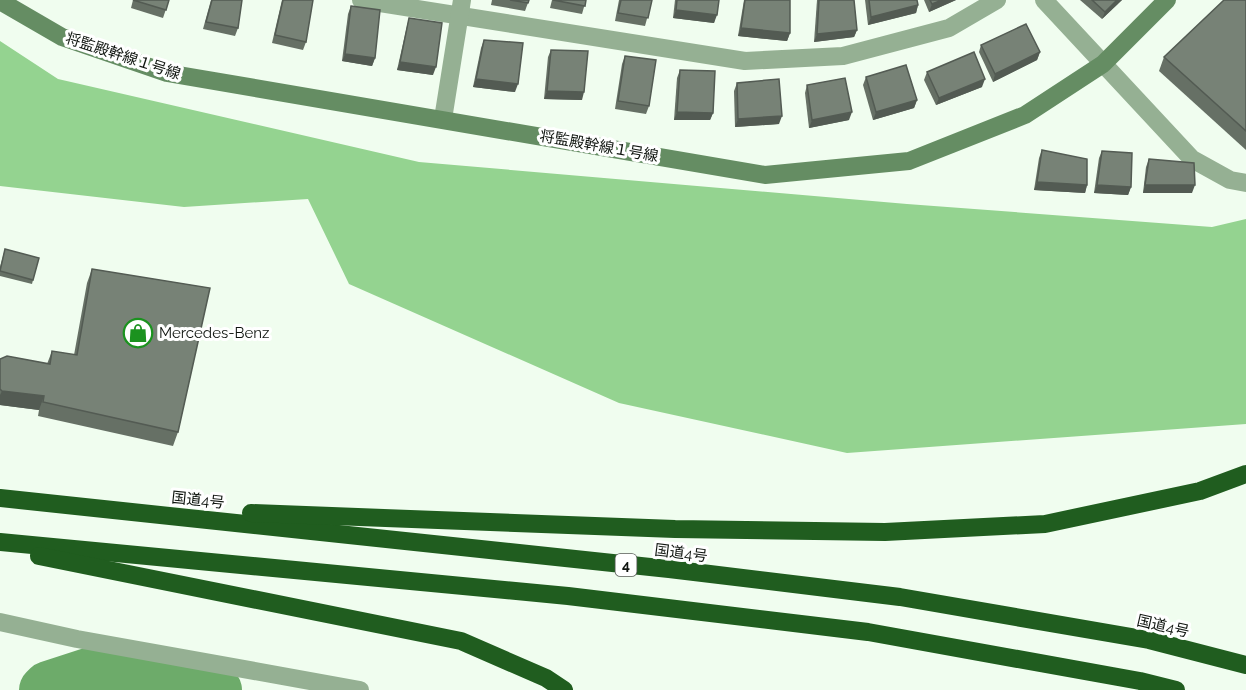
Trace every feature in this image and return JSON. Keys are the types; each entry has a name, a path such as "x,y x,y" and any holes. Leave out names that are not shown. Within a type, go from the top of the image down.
{"highway":[{"path":"97,508 663,529 885,532 1045,524 1200,490 1246,474"},
{"name":"国道4号","path":"0,498 669,569 900,597 1149,640 1246,665"},
{"path":"0,542 568,596 868,632 1140,681 1176,690"},
{"path":"0,548 461,641 546,678 564,690"}],"street":[{"path":"361,0 461,8 745,61 843,56 949,28 997,0"},
{"path":"1044,0 1192,159 1230,180 1246,183"},
{"name":"将監殿幹線１号線","path":"0,1 62,37 167,74 765,175 909,161 1025,115 1103,64 1167,0"},
{"path":"443,119 461,8"},
{"path":"0,622 78,639 360,690"}],"green space":[{"path":"0,41 58,79 419,162 907,204 1212,227 1246,219 1246,424 847,453 619,403 349,284 308,199 184,207 0,186"}],"building":[{"path":"133,0 169,0 166,10"},
{"path":"212,0 242,0 238,28 206,22"},
{"path":"283,0 313,0 306,42 275,35"},
{"path":"510,0 529,0 528,3"},
{"path":"553,0 586,0 585,6"},
{"path":"621,0 652,0 648,18 618,13"},
{"path":"677,0 719,0 717,15 676,10"},
{"path":"745,0 790,0 790,33 741,28"},
{"path":"819,0 854,0 857,30 817,34"},
{"path":"869,0 917,0 918,5 871,17"},
{"path":"930,0 942,0 932,4"},
{"path":"1092,0 1117,0 1105,12"},
{"path":"1224,0 1246,0 1246,131 1164,57"},
{"path":"351,6 380,10 375,58 345,54"},
{"path":"409,18 442,23 436,67 400,62"},
{"path":"1026,24 1040,52 995,74 981,45"},
{"path":"484,40 523,43 518,84 476,79"},
{"path":"551,50 588,51 584,92 547,91"},
{"path":"974,52 985,79 939,98 927,72"},
{"path":"625,56 656,60 649,106 618,101"},
{"path":"906,65 917,100 876,112 866,77"},
{"path":"680,70 715,71 713,113 677,112"},
{"path":"845,78 852,112 812,120 807,85"},
{"path":"779,79 782,116 738,119 737,83"},
{"path":"1042,150 1087,159 1087,185 1037,182"},
{"path":"1102,151 1132,153 1131,187 1097,185"},
{"path":"1149,159 1194,163 1195,185 1145,185"},
{"path":"5,249 39,258 33,280 0,271"},
{"name":"Mercedes-Benz","path":"92,269 210,288 178,432 43,402 44,396 0,389 0,359 7,356 50,364 52,351 77,355"}],"waterway":[{"path":"44,690 48,686 88,673 119,672 217,690"}],"place":[{"name":"Mercedes-Benz","path":"138,333"}]}
